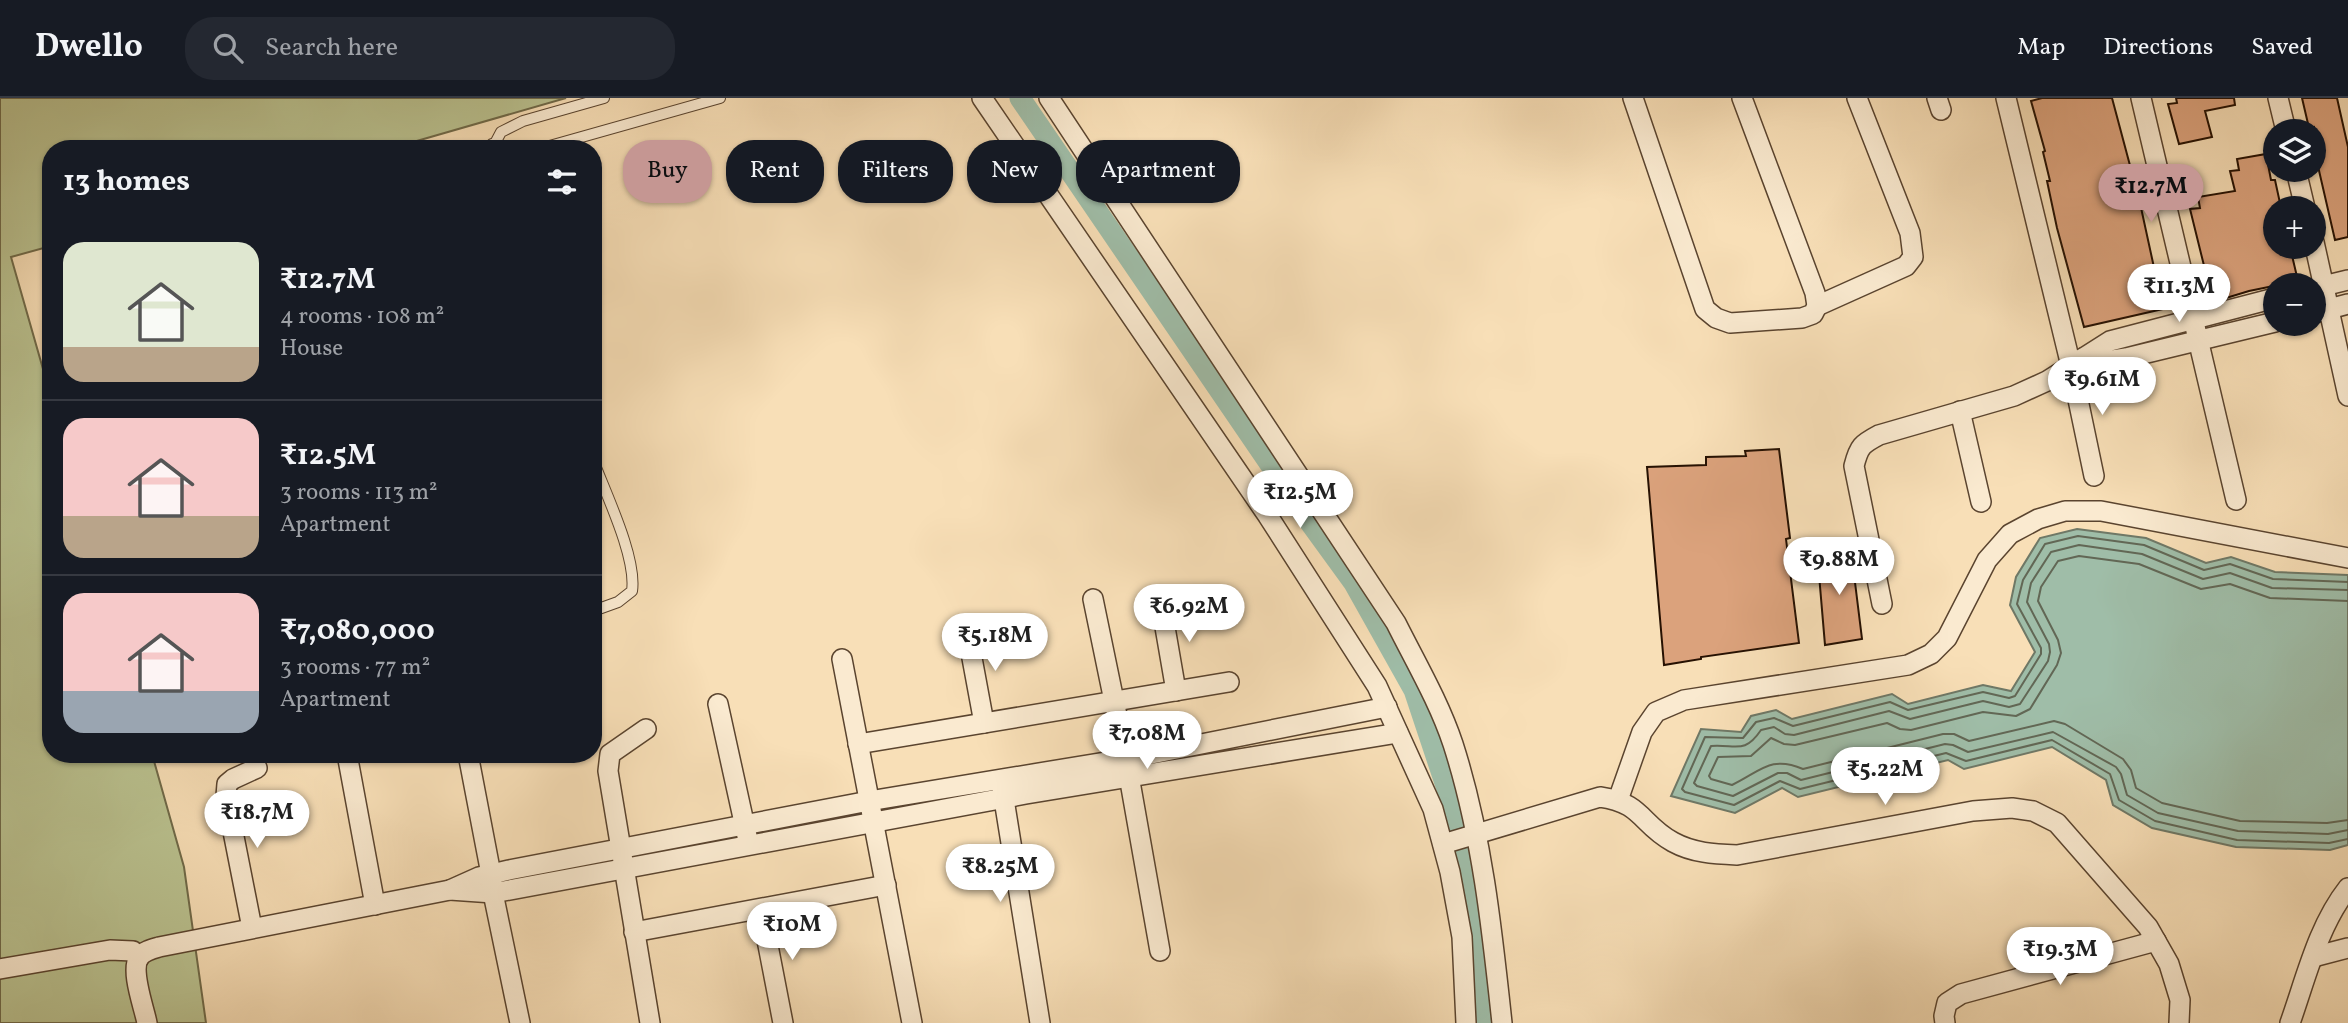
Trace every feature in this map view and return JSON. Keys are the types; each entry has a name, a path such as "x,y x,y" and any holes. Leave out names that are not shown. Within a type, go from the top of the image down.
{"street":[{"path":"982,98 1268,516 1377,686 1433,809 1459,839"},
{"path":"1049,98 1396,623 1436,701 1453,745 1459,839 1494,943 1502,1023"},
{"path":"1633,98 1704,309 1716,318 1730,323 1802,318 1813,314 1817,306 1815,293 1742,98"},
{"path":"1817,306 1906,266 1913,257 1910,233 1857,98"},
{"path":"2006,98 2077,362 2094,476"},
{"path":"2141,98 2236,500"},
{"path":"2278,98 2283,119"},
{"path":"2326,285 2348,280"},
{"path":"1882,604 1854,466 1857,452 1863,444 1880,435 2014,396 2047,381 2110,341 2263,301"},
{"path":"2330,309 2348,396"},
{"path":"2077,362 2106,361 2263,325"},
{"path":"1960,411 1981,502"},
{"path":"1618,800 1642,732 1656,712 1684,701 1908,665 1931,654 1947,638 1987,560 2010,534 2038,519 2065,511 2101,511 2348,558"},
{"path":"1093,599 1160,951"},
{"path":"1161,604 1176,691"},
{"path":"967,631 984,723"},
{"path":"842,659 912,1023"},
{"path":"858,744 1229,682"},
{"path":"718,704 749,847"},
{"path":"1127,768 1387,707"},
{"path":"646,729 610,754 608,771 650,1023"},
{"path":"492,884 622,848 869,801 1002,789 1127,768 1398,733"},
{"path":"349,763 375,905"},
{"path":"470,763 520,1023"},
{"path":"252,929 226,796 227,784 257,768"},
{"path":"148,1023 134,969 145,952 159,947 450,890 625,870 874,824 1002,789"},
{"path":"1002,789 1040,1023"},
{"path":"1459,839 1600,797 1618,800 1633,807 1672,842 1704,854 1737,855 1973,811 2012,808 2033,811 2057,824 2148,927 2169,964 2180,1000 2179,1023"},
{"path":"1459,839 1451,872 1462,937 1466,1023"},
{"path":"634,932 886,886"},
{"path":"2290,1023 2321,936 2339,899 2348,888"},
{"path":"761,909 783,1023"},
{"path":"1945,1023 1947,1003 1961,994 2156,942"},
{"path":"2314,957 2348,948"},
{"path":"0,969 110,950 133,951 139,958"}],"lane":[{"path":"496,140 501,132 523,121 604,98"},
{"path":"570,140 720,98"},
{"path":"602,485 634,580 632,592 618,602 602,608"}],"shaded area":[{"path":"0,98 566,98 420,140 42,140 42,248 11,257 42,366 42,763 155,763 184,867 206,1023 0,1023"}],"water":[{"path":"2077,529 2146,538 2206,563 2231,557 2275,572 2348,575 2348,845 2330,850 2236,847 2152,828 2113,805 2106,780 2052,747 1964,769 1948,760 1798,797 1782,788 1735,813 1671,796 1701,729 1741,732 1751,716 1776,710 1792,719 1892,694 1908,704 1983,685 2011,691 2035,652 2010,605 2016,577 2040,538"}],"building":[{"path":"2042,98 2112,98 2140,203 2163,309 2084,327 2057,228 2047,181 2050,181 2043,152 2045,151 2031,101"},
{"path":"2176,98 2234,98 2235,105 2205,111 2212,137 2179,144 2168,104 2177,103"},
{"path":"2302,98 2337,98 2348,147 2348,237 2335,240 2322,182 2326,182 2326,119 2307,119"},
{"path":"2263,155 2263,182 2275,182 2278,196 2263,196 2263,259 2293,259 2296,273 2263,273 2263,288 2213,302 2190,209 2200,208 2198,197 2235,191 2230,171 2239,170 2237,159"},
{"path":"1779,449 1790,538 1786,539 1799,643 1664,665 1647,467 1706,465 1706,457 1746,456 1745,451"},
{"path":"1851,550 1862,639 1825,645 1817,551"}],"waterway":[{"path":"1020,98 1354,583 1414,690 1451,801 1464,855 1480,968 1481,1023"}]}
